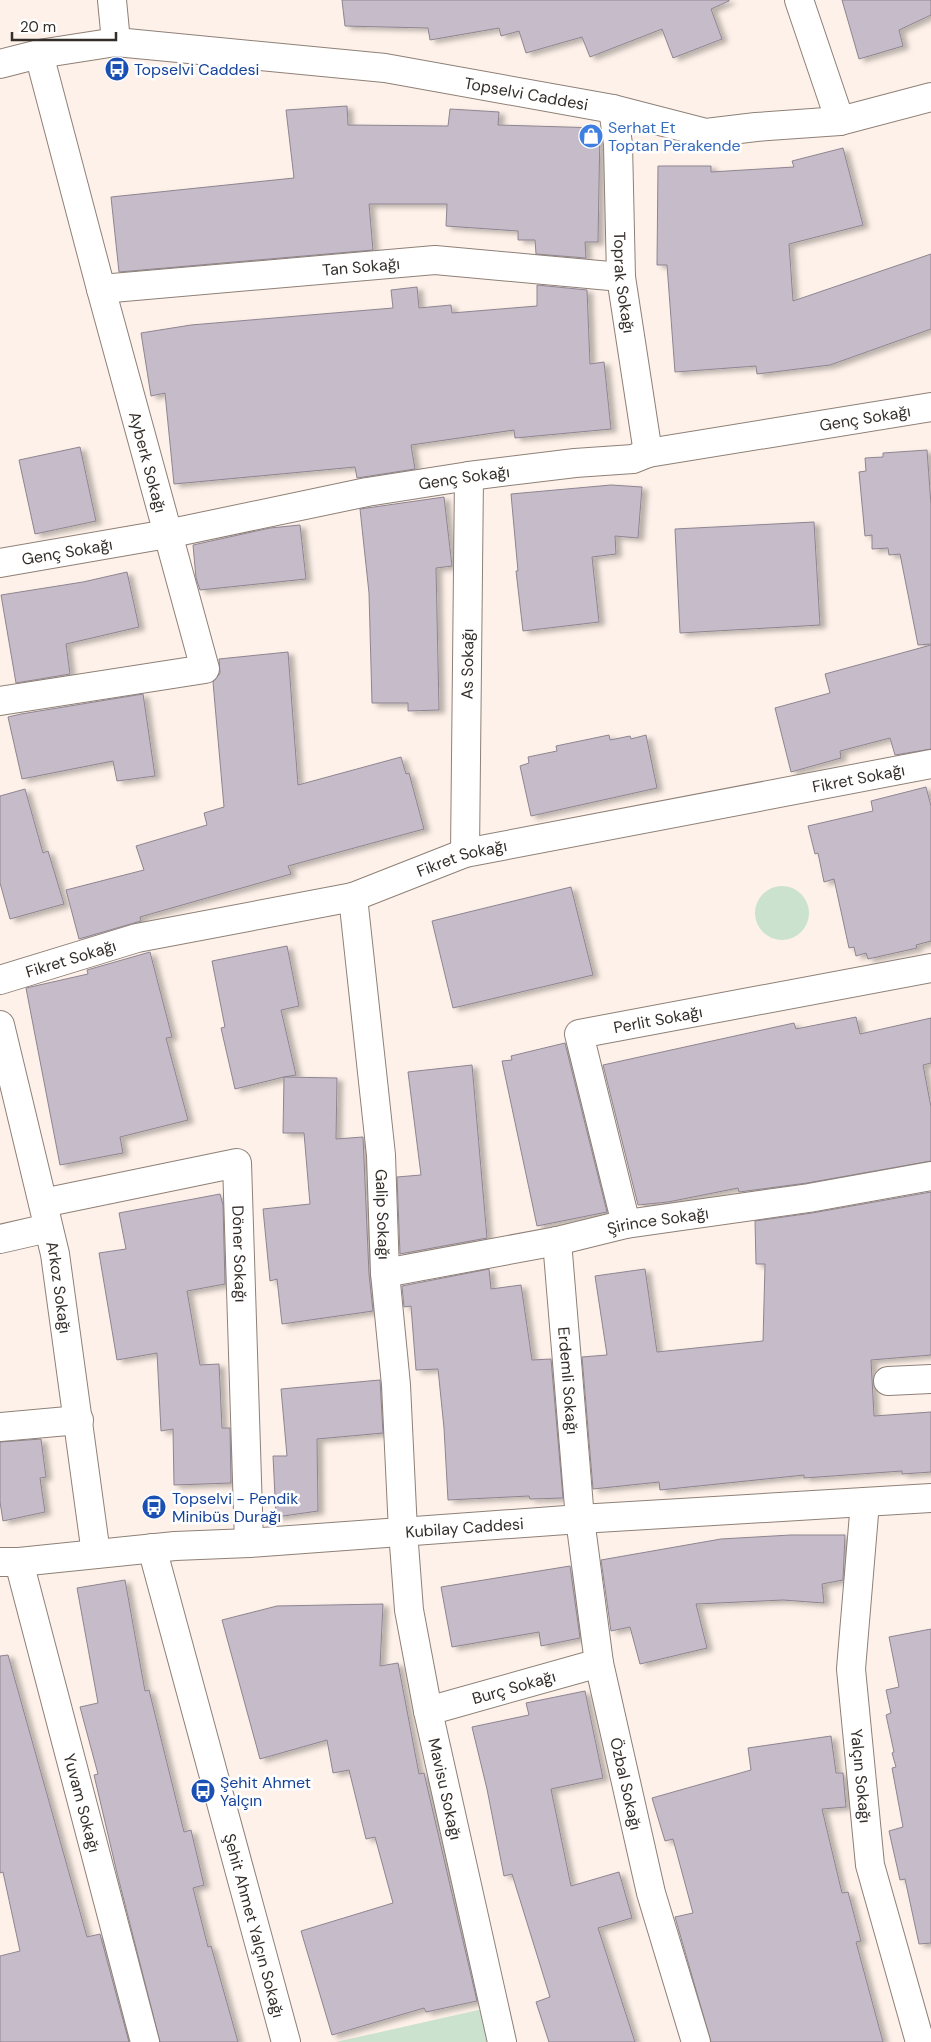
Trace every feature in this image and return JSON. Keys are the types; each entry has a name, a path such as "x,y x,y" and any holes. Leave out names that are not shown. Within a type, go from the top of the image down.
{"street":[{"path":"112,0 116,42"},
{"path":"799,0 840,121"},
{"name":"Topselvi Caddesi","path":"0,64 39,54 116,42 385,68 613,110 706,133 756,127 840,121 931,97"},
{"name":"Ayberk Sokağı","path":"0,700 205,669 167,534 39,54"},
{"name":"Toprak Sokağı","path":"613,110 618,144 621,277 648,453"},
{"name":"Tan Sokağı","path":"101,289 435,260 621,277"},
{"name":"Genç Sokağı","path":"0,563 167,534 367,492 468,476 575,463 632,459 648,453 931,407"},
{"name":"As Sokağı","path":"465,853 468,476"},
{"name":"Fikret Sokağı","path":"0,980 136,938 353,897 465,853 931,764"},
{"name":"Galip Sokağı","path":"353,897 381,1156 385,1273 396,1385 403,1531"},
{"name":"Perlit Sokağı","path":"626,1224 579,1034 931,968"},
{"name":"Arkoz Sokağı","path":"0,1025 56,1263 96,1554"},
{"name":"Döner Sokağı","path":"46,1215 237,1163 248,1543"},
{"name":"Şirince Sokağı","path":"385,1273 557,1241 626,1224 809,1198 931,1176"},
{"path":"0,1239 46,1215"},
{"name":"Erdemli Sokağı","path":"557,1241 580,1519"},
{"path":"888,1381 931,1379"},
{"path":"0,1428 79,1420"},
{"name":"Kubilay Caddesi","path":"10,1562 152,1548 248,1543 580,1519 931,1498"},
{"name":"Yalçın Sokağı","path":"865,1502 851,1670 869,1855 872,1874 920,2042"},
{"name":"Özbal Sokağı","path":"580,1519 599,1663 652,1893 696,2042"},
{"name":"Mavisu Sokağı","path":"403,1531 409,1610 428,1710 502,2042"},
{"name":"Şehit Ahmet Yalçın Sokağı","path":"152,1548 286,2042"},
{"name":"Yuvam Sokağı","path":"10,1562 145,2042"},
{"name":"Burç Sokağı","path":"428,1710 599,1663"}],"green space":[{"path":"777,886 787,886 801,894 807,903 809,913 807,923 801,932 787,940 777,940 767,935 760,928 755,918 755,908 760,898 767,891"},
{"path":"483,2009 489,2042 336,2042"}],"building":[{"path":"342,0 729,1 711,9 722,39 673,58 662,29 590,57 582,37 526,53 519,31 501,36 499,28 430,40 428,28 345,26"},
{"path":"842,0 931,0 931,15 899,30 903,46 859,59"},
{"path":"347,106 348,125 448,126 450,109 499,112 498,125 600,128 598,242 585,242 586,258 536,254 535,240 518,240 518,231 446,226 447,204 369,204 373,250 119,272 111,197 294,178 286,110"},
{"path":"843,148 863,225 789,244 793,301 931,254 931,329 830,365 757,374 756,366 675,372 667,265 657,265 658,166 711,166 711,172 794,167 792,161"},
{"path":"537,285 587,290 590,364 604,362 611,429 515,438 514,430 411,445 415,469 357,478 355,467 174,484 165,393 151,396 141,333 191,325 393,308 391,290 417,287 419,308 451,305 452,313 537,306"},
{"path":"80,447 96,521 35,534 19,460"},
{"path":"927,450 931,505 931,644 918,645 900,554 889,555 888,548 872,549 872,535 865,536 859,472 866,471 865,458 883,457 883,453"},
{"path":"611,485 642,487 638,538 615,536 616,554 592,557 599,622 523,631 516,571 518,571 511,494"},
{"path":"444,497 452,566 436,568 439,710 408,711 408,703 372,703 369,593 360,509"},
{"path":"814,522 820,625 680,633 675,529"},
{"path":"300,525 306,579 200,590 196,578 193,545 270,528"},
{"path":"127,572 139,627 66,644 70,674 16,683 1,595 83,582"},
{"path":"931,645 931,749 895,755 890,738 840,751 841,758 791,772 775,708 830,693 825,674"},
{"path":"288,652 298,785 401,757 406,774 409,773 424,829 288,866 291,874 140,917 141,921 79,939 66,890 144,870 136,846 207,825 204,813 224,807 213,682 220,673 219,659"},
{"path":"143,694 155,776 117,781 113,761 22,779 8,717"},
{"path":"609,735 610,740 630,736 631,739 646,735 657,788 531,816 520,766 529,763 528,757 557,751 556,746"},
{"path":"926,787 931,806 931,941 916,945 917,948 868,959 866,953 856,956 854,947 849,948 834,879 824,882 818,853 815,854 808,826 873,811 871,801"},
{"path":"25,789 43,853 48,851 64,904 10,919 0,883 0,796"},
{"path":"571,887 593,975 453,1008 432,921"},
{"path":"287,946 299,1006 281,1010 296,1075 235,1089 221,1028 225,1027 212,961"},
{"path":"150,952 172,1037 166,1038 188,1120 120,1137 123,1153 60,1165 26,988 88,974 87,970"},
{"path":"856,1017 860,1034 931,1018 931,1063 923,1065 931,1107 931,1161 807,1183 739,1192 738,1188 668,1202 638,1205 603,1065 794,1023 796,1029"},
{"path":"565,1043 607,1212 537,1226 502,1061 512,1060 511,1056"},
{"path":"472,1065 487,1238 400,1254 397,1177 421,1175 408,1072"},
{"path":"284,1077 337,1078 336,1139 363,1137 369,1274 373,1311 282,1324 277,1279 270,1281 263,1209 310,1204 304,1133 283,1133"},
{"path":"931,1192 931,1355 871,1360 874,1416 931,1412 931,1472 902,1474 902,1471 804,1478 804,1475 660,1490 659,1482 593,1489 582,1357 607,1355 595,1276 645,1269 657,1352 763,1341 765,1264 756,1264 755,1221"},
{"path":"220,1194 223,1205 225,1284 187,1291 200,1365 219,1364 222,1428 230,1428 231,1483 174,1485 173,1429 161,1431 157,1353 117,1360 99,1253 126,1249 119,1213"},
{"path":"489,1269 491,1289 521,1285 532,1360 551,1359 563,1498 530,1499 529,1496 448,1500 438,1369 416,1370 411,1306 404,1307 402,1286"},
{"path":"380,1380 383,1433 317,1439 318,1511 276,1517 273,1456 287,1456 281,1389"},
{"path":"41,1439 46,1477 40,1478 45,1512 3,1521 0,1502 0,1442"},
{"path":"791,1535 845,1535 843,1580 822,1584 824,1603 783,1600 696,1604 707,1648 640,1664 630,1627 611,1631 601,1560 721,1539"},
{"path":"570,1566 580,1638 541,1646 539,1632 452,1647 441,1587"},
{"path":"125,1580 145,1691 149,1690 184,1832 191,1830 204,1885 193,1888 208,1947 211,1946 238,2042 160,2042 117,1873 94,1775 98,1774 80,1707 98,1703 77,1588"},
{"path":"383,1604 380,1666 398,1663 419,1774 424,1773 477,2001 426,2012 424,2008 332,2035 301,1931 393,1903 375,1837 366,1839 349,1770 333,1773 327,1740 260,1759 222,1620 277,1606"},
{"path":"931,1629 931,1943 919,1944 905,1879 900,1880 889,1831 903,1827 892,1768 896,1767 886,1715 891,1713 886,1690 899,1687 889,1637"},
{"path":"8,1655 87,1937 100,1934 129,2042 0,2042 0,1956 20,1951 3,1872 0,1873 0,1656"},
{"path":"585,1691 603,1778 551,1789 571,1886 619,1872 632,1918 598,1928 635,2042 549,2042 536,2002 550,1997 512,1874 504,1876 487,1789 472,1727 529,1715 526,1703"},
{"path":"831,1736 836,1773 843,1773 846,1807 822,1809 842,1893 848,1892 861,1941 856,1942 883,2042 711,2042 675,1917 693,1913 673,1839 665,1841 652,1798 751,1770 748,1748"}],"place":[{"name":"Topselvi Caddesi","path":"117,69"},
{"name":"Serhat Et Toptan Perakende","path":"591,136"},
{"name":"Topselvi - Pendik Minibüs Durağı","path":"154,1507"},
{"name":"Şehit Ahmet Yalçın","path":"203,1791"}]}
